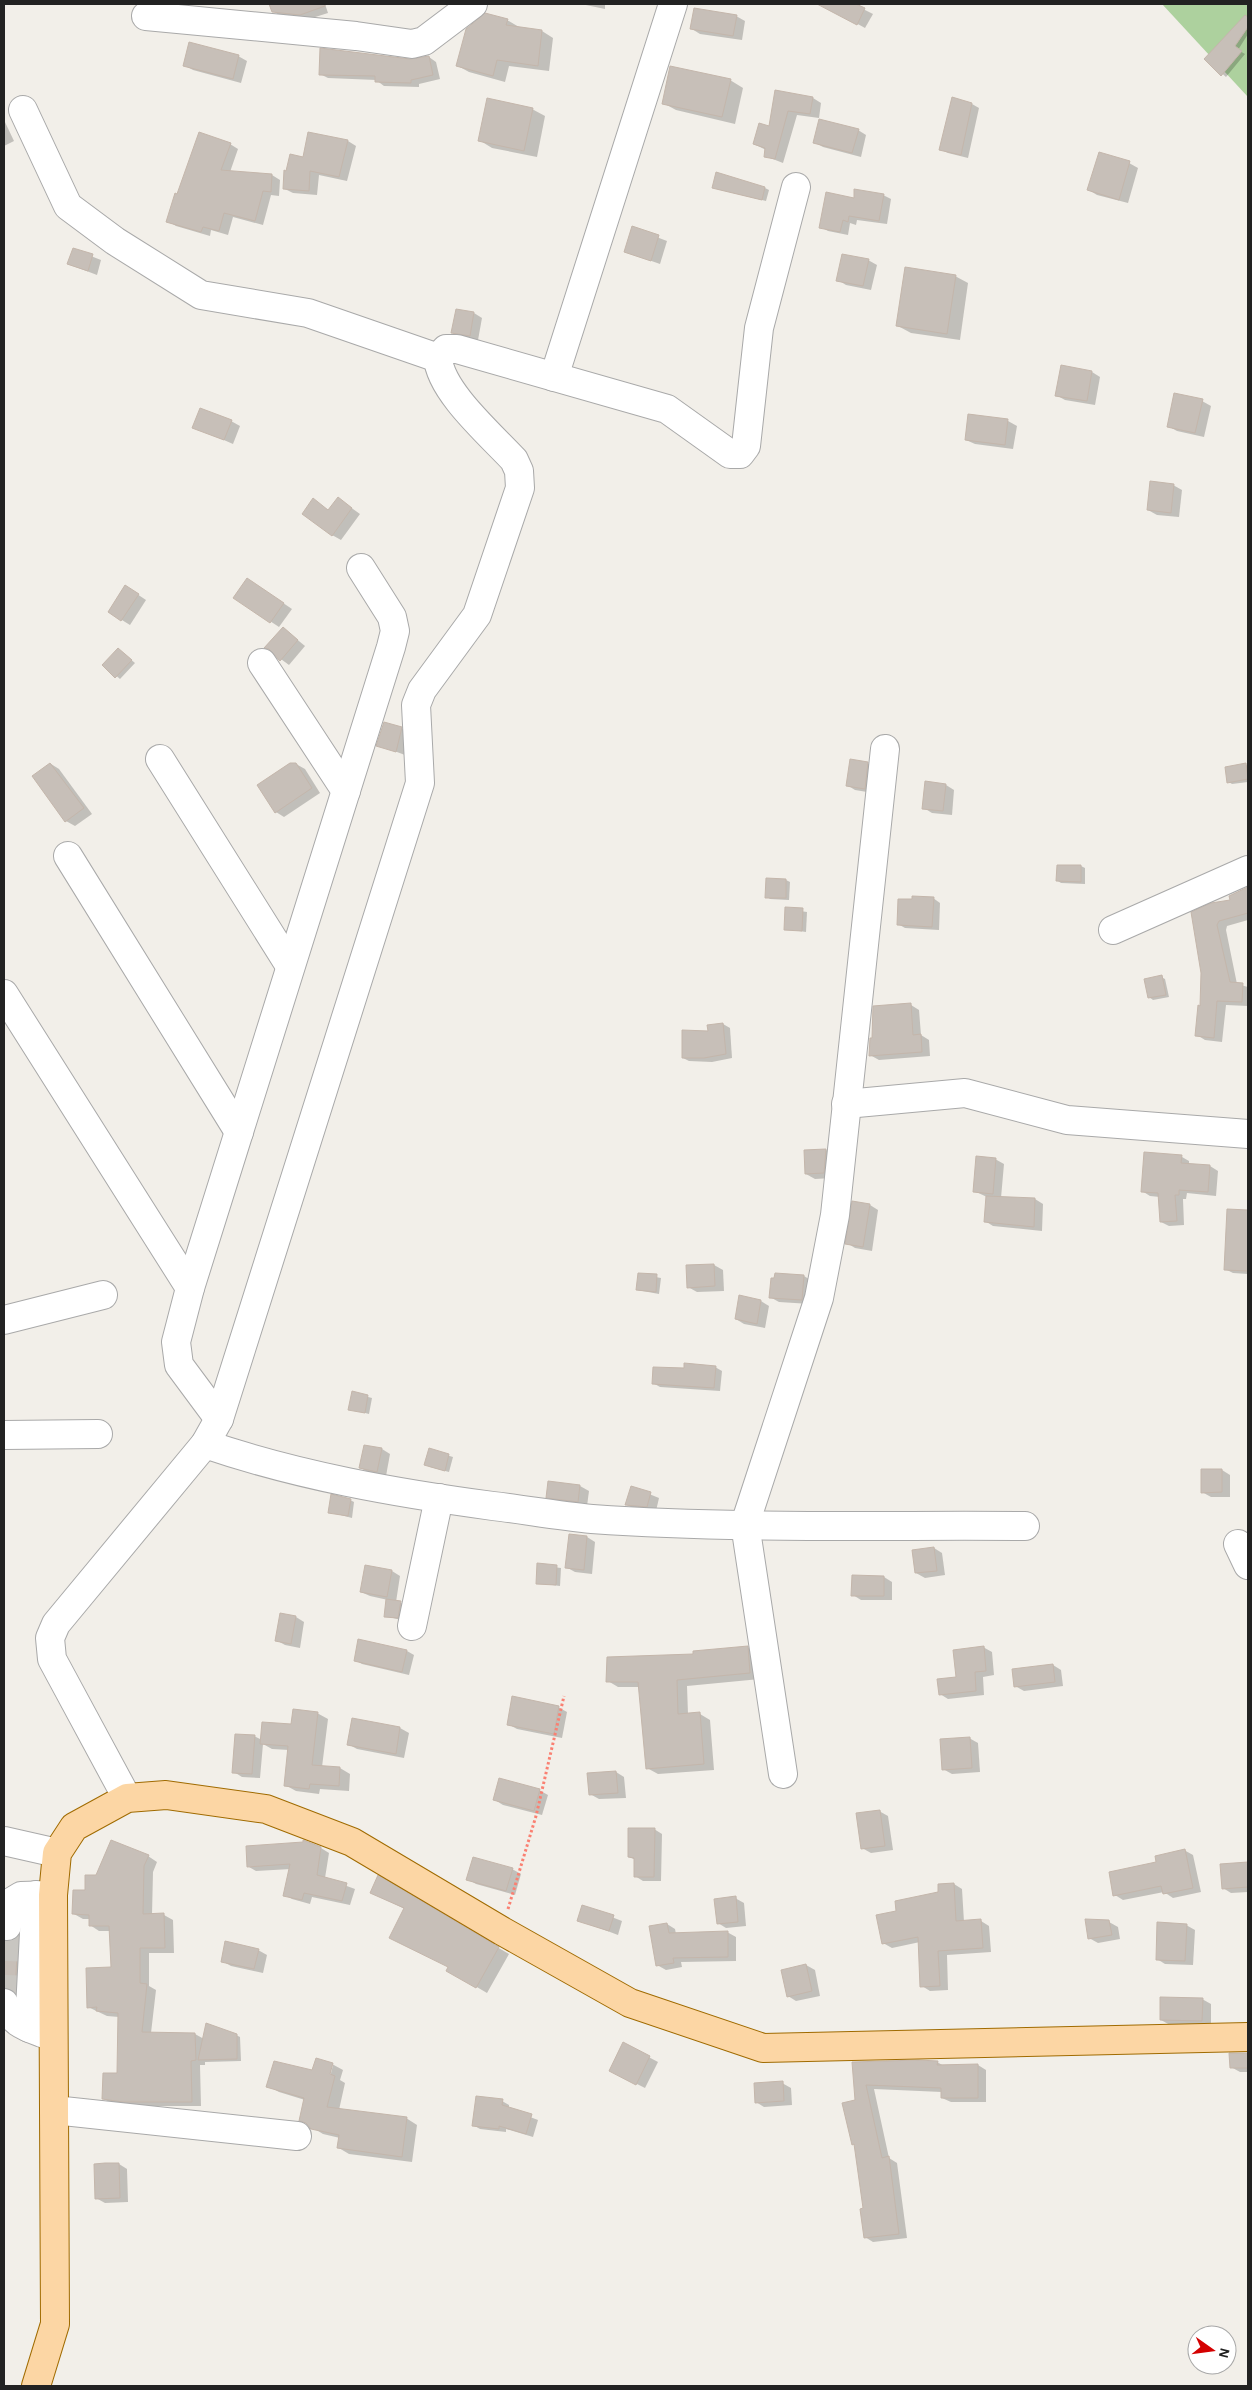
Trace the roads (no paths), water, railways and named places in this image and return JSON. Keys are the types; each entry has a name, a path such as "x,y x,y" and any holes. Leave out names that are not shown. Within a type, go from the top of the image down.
{"main road":[{"path":"36,2386 55,2324 53,2038 44,1895 57,1853 74,1827 126,1798 166,1795 266,1809 352,1842 502,1931 630,2003 762,2048 1248,2037"}],"street":[{"path":"146,16 356,36 412,44 424,41 473,4"},
{"path":"554,377 672,4"},
{"path":"23,110 68,206 115,241 201,295 308,313 438,358"},
{"path":"126,1798 52,1658 50,1638 56,1624 205,1444 219,1419 420,783 416,705 422,690 477,615 520,488 519,471 514,460 448,389 438,368 438,358 446,349 456,349 667,409 730,454 740,454 746,446 759,328 796,187"},
{"path":"219,1419 179,1365 176,1342 190,1288 395,631 392,617 361,568"},
{"path":"262,663 346,791"},
{"path":"782,1774 745,1524 819,1298 835,1215 885,749"},
{"path":"160,759 290,966"},
{"path":"68,856 239,1132"},
{"path":"1113,930 1248,870"},
{"path":"4,994 190,1288"},
{"path":"846,1104 965,1093 1067,1120 1248,1134"},
{"path":"4,1320 103,1295"},
{"path":"4,1435 98,1434"},
{"path":"205,1444 255,1461 333,1480 439,1498 591,1519 745,1524 1025,1526"},
{"path":"412,1626 439,1498"},
{"path":"4,1842 57,1853"},
{"path":"7,1926 11,1902 21,1896 44,1895 28,2028"},
{"path":"4,2003 10,2017 28,2028 53,2038"},
{"path":"54,2110 297,2136"}],"tunnel":[{"path":"4,2003 7,1926"}]}
